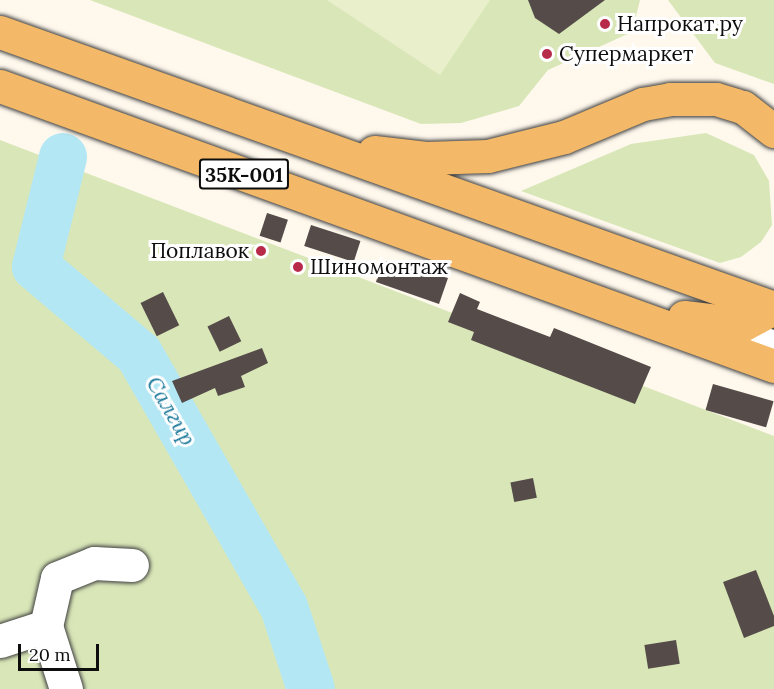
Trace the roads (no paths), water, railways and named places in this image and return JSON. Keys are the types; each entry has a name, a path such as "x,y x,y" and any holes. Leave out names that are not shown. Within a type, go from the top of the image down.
{"main road":[{"name":"35К-001","path":"0,32 774,308"},
{"name":"35К-001","path":"0,86 774,366"},
{"path":"321,146 426,158 488,156 564,137 643,104 670,99 716,99 743,106 774,131"},
{"path":"489,262 694,320 744,324 774,308"}],"street":[{"path":"694,320 774,347"},
{"path":"66,689 46,626 57,578 94,563 132,565"},
{"path":"0,641 46,626"}],"waterway":[{"name":"Салгир","path":"63,157 36,267 139,354 284,607 311,689"}],"place":[{"name":"Напрокат.ру","path":"605,24"},
{"name":"Супермаркет","path":"547,54"},
{"name":"Поплавок","path":"261,251"},
{"name":"Шиномонтаж","path":"298,267"}]}
